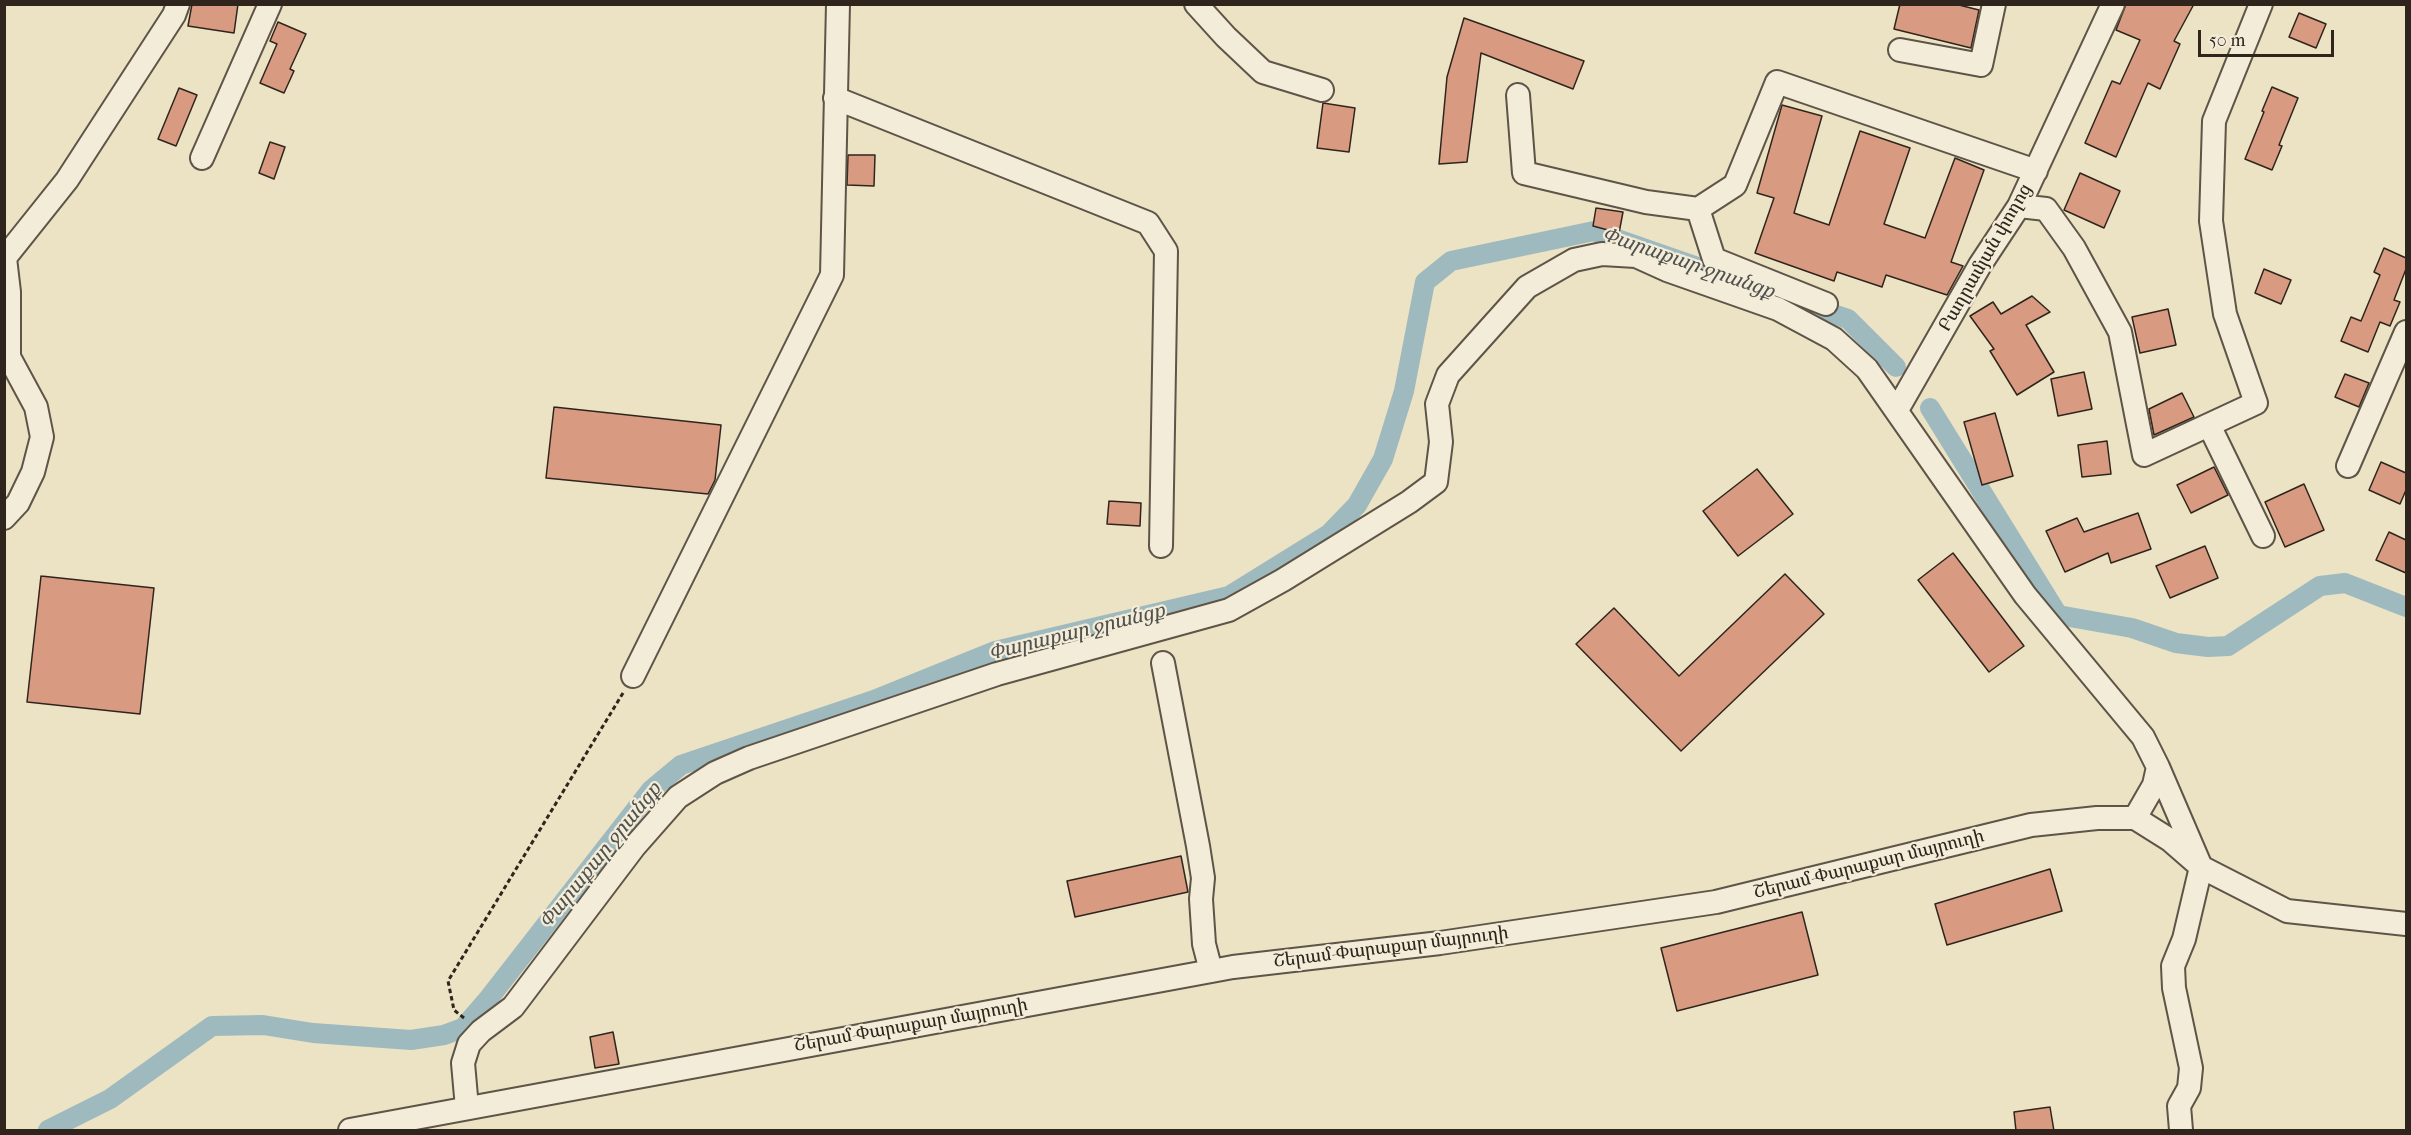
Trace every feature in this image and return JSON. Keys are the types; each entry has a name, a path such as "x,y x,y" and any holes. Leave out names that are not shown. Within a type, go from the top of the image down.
{"street":[{"path":"4,518 18,503 28,482 42,437 36,406 9,357 9,292 5,258 67,180 174,15 178,4"},
{"path":"202,158 270,4"},
{"path":"633,676 832,275 837,4"},
{"path":"1196,4 1226,38 1263,72 1322,90"},
{"path":"1900,50 1982,65 1994,4"},
{"name":"Բաղրամյան փողոց","path":"1898,410 1980,265 2019,206 2113,4"},
{"path":"2019,206 2046,209 2074,248 2120,332 2144,455 2256,403 2224,314 2211,221 2214,121 2261,4"},
{"path":"1518,95 1524,173 1646,202 1698,208 1735,185 1777,82 2036,171"},
{"path":"835,98 1148,223 1166,251 1161,546"},
{"path":"1698,208 1714,259 1826,304"},
{"path":"467,1108 463,1063 469,1044 481,1031 513,1006 634,847 678,797 715,773 749,758 997,674 1228,610 1283,580 1409,502 1436,482 1441,442 1437,404 1448,375 1527,287 1574,260 1602,254 1636,256 1667,270 1778,309 1834,339 1867,369 1898,410 2025,595 2143,737 2201,867 2184,939 2173,966 2175,988 2191,1068 2189,1088 2179,1106 2181,1131"},
{"path":"2348,466 2406,332"},
{"path":"2209,425 2263,536"},
{"path":"1163,663 1203,878 1201,899 1204,944 1211,971"},
{"path":"2158,767 2154,785 2135,818 2170,840 2201,867 2287,911 2406,924"},
{"name":"Շերամ-Փարաքար մայրուղի","path":"350,1131 1211,971 1440,943 1716,902 2031,825 2097,818 2135,818"}],"path":[{"path":"454,1010 448,981 633,676"}],"building":[{"path":"192,4 238,4 234,33 188,26"},
{"path":"1900,4 1955,4 1979,10 1971,48 1894,29"},
{"path":"2126,4 2194,4 2174,41 2180,44 2160,89 2148,83 2116,157 2085,143 2112,81 2120,84 2140,40 2116,30"},
{"path":"2299,13 2326,24 2316,48 2289,37"},
{"path":"1464,18 1584,61 1573,89 1481,53 1467,162 1439,164 1447,77"},
{"path":"278,22 306,34 290,69 294,71 284,93 260,83 277,44 270,41"},
{"path":"2272,87 2298,98 2279,145 2282,146 2272,170 2245,159"},
{"path":"179,88 197,95 176,146 158,139"},
{"path":"1323,103 1355,108 1349,152 1317,148"},
{"path":"1782,105 1822,116 1794,213 1829,225 1860,131 1910,148 1884,224 1925,238 1955,158 1984,170 1951,262 1963,266 1947,295 1886,275 1882,287 1837,272 1834,281 1755,253 1774,198 1757,193"},
{"path":"270,142 285,147 274,179 259,173"},
{"path":"848,155 875,155 874,186 847,185"},
{"path":"2080,173 2120,191 2104,228 2064,210"},
{"path":"1596,208 1623,212 1619,233 1593,226"},
{"path":"2384,248 2406,258 2406,269 2394,300 2400,302 2390,326 2380,322 2368,352 2341,341 2351,317 2361,321 2380,275 2374,272"},
{"path":"2264,269 2291,280 2281,304 2255,293"},
{"path":"2032,296 2050,312 2026,325 2054,372 2017,395 1990,351 1994,349 1970,316 1993,302 2001,314"},
{"path":"2168,309 2176,345 2140,353 2132,317"},
{"path":"2084,372 2092,409 2058,416 2051,379"},
{"path":"2345,374 2369,383 2359,407 2335,397"},
{"path":"2182,393 2194,417 2154,435 2149,409"},
{"path":"554,407 721,425 715,480 708,494 546,478"},
{"path":"1995,413 2013,476 1982,485 1964,422"},
{"path":"2107,441 2111,474 2082,477 2078,445"},
{"path":"2381,462 2406,473 2406,490 2400,504 2369,490"},
{"path":"2214,467 2228,495 2191,513 2177,485"},
{"path":"1757,469 1793,514 1738,556 1703,511"},
{"path":"2304,484 2324,530 2285,547 2265,502"},
{"path":"1109,501 1141,503 1140,526 1107,524"},
{"path":"2138,513 2151,549 2111,563 2108,553 2065,572 2046,531 2077,518 2084,532"},
{"path":"2389,532 2406,540 2406,573 2376,560"},
{"path":"2205,546 2218,578 2170,598 2156,566"},
{"path":"1953,553 2024,646 1989,672 1918,580"},
{"path":"1785,574 1824,614 1681,751 1576,644 1614,608 1679,676"},
{"path":"41,576 154,588 140,714 27,702"},
{"path":"1181,856 1188,892 1075,917 1067,881"},
{"path":"2050,869 2062,911 1947,945 1935,904"},
{"path":"1802,912 1818,975 1677,1011 1661,948"},
{"path":"613,1032 619,1064 595,1068 590,1037"},
{"path":"2050,1107 2054,1131 2016,1131 2014,1112"}],"waterway":[{"name":"Փարաքար ջրանցք","path":"48,1130 110,1099 212,1026 263,1025 313,1033 411,1040 444,1035 463,1028 489,998 651,790 681,765 874,700 995,651 1229,596 1329,534 1357,505 1383,459 1404,391 1425,282 1451,261 1594,231 1772,293"},
{"name":"Փարաքար ջրանցք","path":"1806,305 1848,319 1896,367"},
{"name":"Փարաքար ջրանցք","path":"1930,408 2058,615 2132,628 2176,643 2208,647 2228,646 2320,586 2345,583 2406,607"}]}
